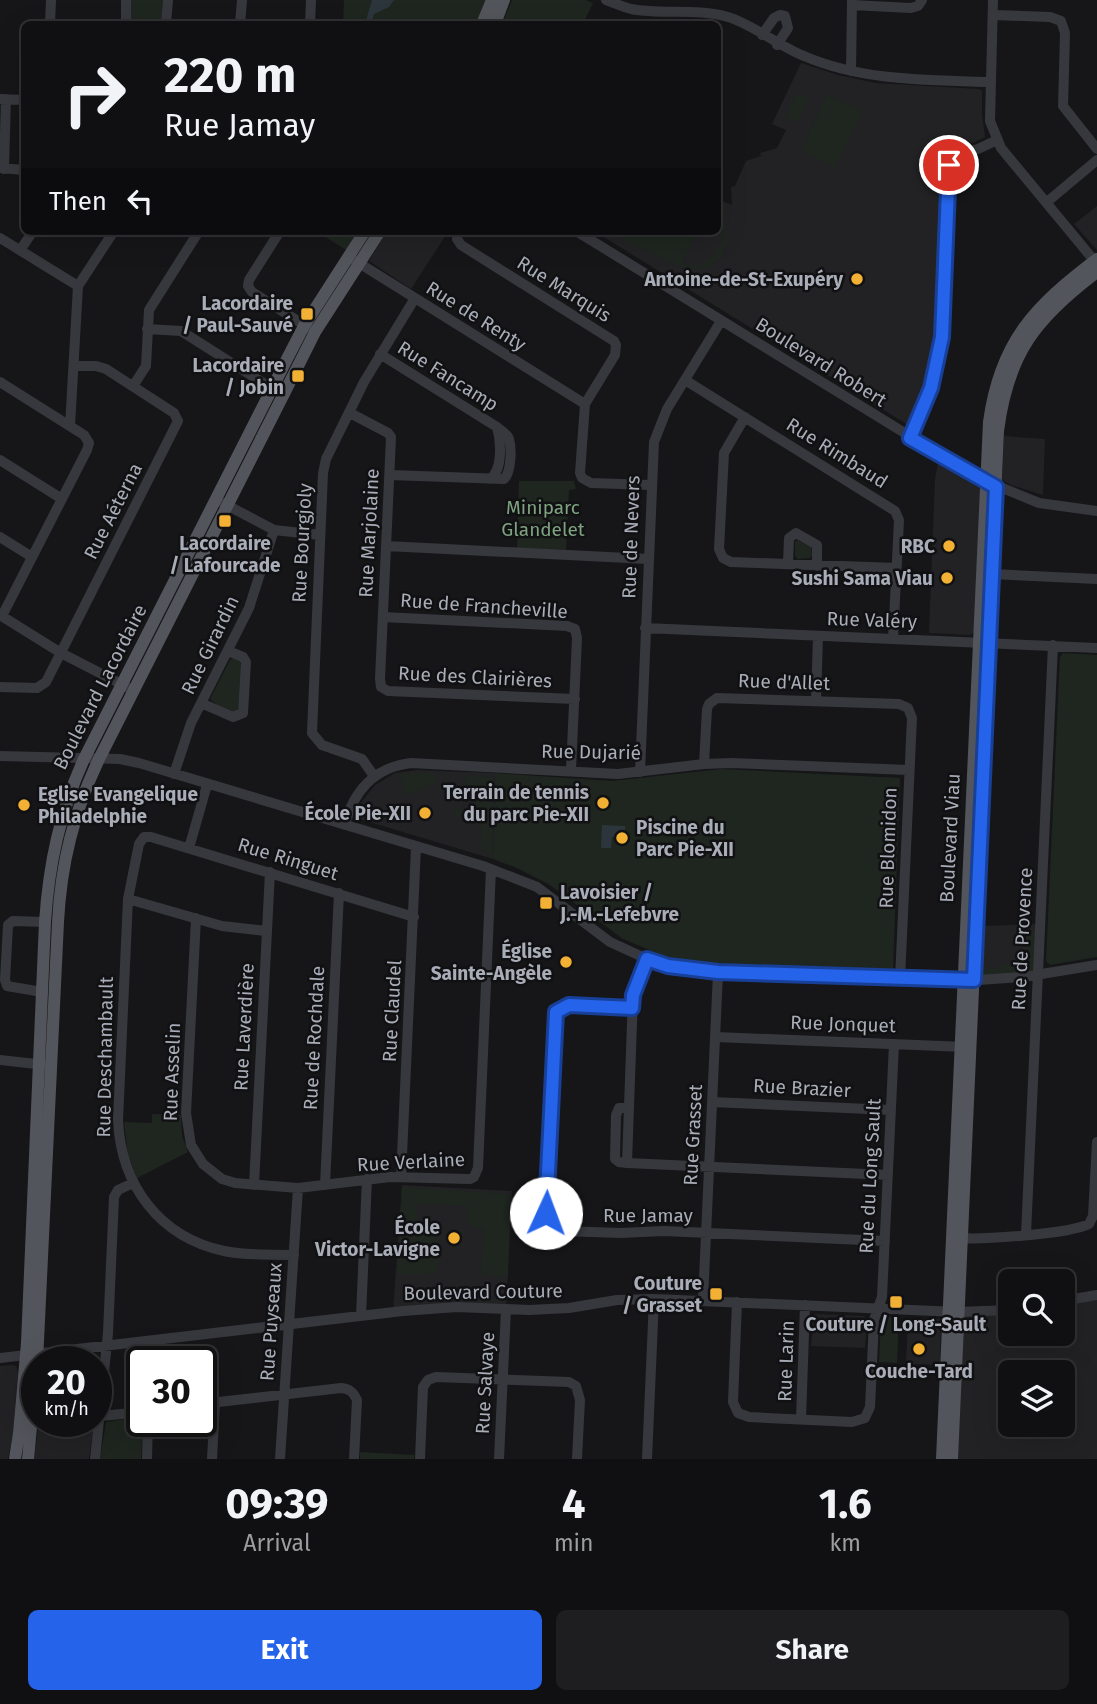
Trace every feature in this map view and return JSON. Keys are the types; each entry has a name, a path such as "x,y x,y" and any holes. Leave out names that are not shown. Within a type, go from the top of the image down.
{"main road":[{"path":"483,21 492,0"},
{"path":"496,21 504,0"},
{"name":"Boulevard Lacordaire","path":"354,260 363,235"},
{"name":"Boulevard Lacordaire","path":"34,1346 45,1065 61,874 77,809 128,688 277,392 310,329 354,260 376,235"},
{"name":"Boulevard Viau","path":"984,643 992,574 992,401 1008,355 1035,311 1051,295 1096,264"},
{"name":"Boulevard Viau","path":"942,1459 957,1238 991,485"},
{"name":"Boulevard Lacordaire","path":"45,1065 42,992 45,922 50,865 57,832 64,806 84,759 128,688"},
{"name":"Boulevard Viau","path":"952,1459 953,1311"},
{"name":"Boulevard Lacordaire","path":"15,1459 21,1423"},
{"name":"Boulevard Lacordaire","path":"28,1459 31,1437"}],"street":[{"path":"50,21 51,0"},
{"path":"126,0 126,21"},
{"path":"166,21 168,0"},
{"path":"240,21 242,0"},
{"path":"310,21 311,0"},
{"path":"606,0 633,9 711,14 737,21 777,45 851,71 893,78 989,82"},
{"path":"711,14 712,0"},
{"path":"851,71 852,2 911,8 918,6 922,0"},
{"path":"993,0 989,121 997,140 1096,264"},
{"path":"993,15 1049,17 1061,21 1065,33 1063,106 1097,149"},
{"path":"762,35 774,18 785,16 788,28 777,45"},
{"path":"21,100 3,99 2,169 21,170"},
{"path":"910,438 931,388 942,337 949,165 957,154 978,149 997,140"},
{"path":"1047,202 1097,160"},
{"path":"21,249 30,235"},
{"path":"70,426 78,286 111,235"},
{"path":"133,386 146,366 151,304 196,235"},
{"path":"277,235 249,280 248,286 252,292 310,329"},
{"name":"Rue Marquis","path":"458,235 461,245 614,341 615,355 585,404"},
{"name":"Boulevard Robert","path":"582,235 910,438 991,485 1042,503 1097,511"},
{"path":"0,238 78,286"},
{"name":"Rue de Renty","path":"354,260 585,404"},
{"name":"Rue Bourgjoly","path":"374,776 362,760 322,745 312,733 323,467 380,354 415,298"},
{"name":"Rue de Nevers","path":"640,772 651,485 656,432 722,321"},
{"path":"147,329 181,331 277,392"},
{"name":"Rue Fancamp","path":"380,354 506,433 510,440 509,472 503,479 490,479"},
{"name":"Rue Aéterna","path":"0,688 40,687 46,682 177,421 174,413 101,367 74,366"},
{"name":"Rue Rimbaud","path":"685,380 895,511 899,520 893,639"},
{"path":"0,382 85,435 89,443 1,615 61,653 128,688"},
{"path":"585,404 580,468 582,478 591,483 651,485"},
{"name":"Rue Marjolaine","path":"349,414 390,435 380,680"},
{"path":"745,417 724,453 719,549 723,558 731,562 896,568"},
{"name":"Rue Fancamp","path":"490,479 498,470 497,427"},
{"path":"0,460 62,499"},
{"path":"390,475 490,479"},
{"path":"222,502 275,530 320,535"},
{"name":"Rue Girardin","path":"174,774 189,729 249,608 275,530"},
{"path":"788,564 789,538 796,533 817,545 817,566"},
{"path":"0,537 32,557"},
{"path":"386,546 648,559"},
{"path":"992,574 1097,579"},
{"name":"Rue de Francheville","path":"383,617 567,626 575,629 578,638 575,699"},
{"name":"Rue Valéry","path":"645,628 1097,648"},
{"path":"816,700 818,636"},
{"name":"Rue de Provence","path":"1026,1234 1053,645"},
{"path":"201,703 233,717 243,713 246,662 243,657 228,650"},
{"name":"Rue des Clairières","path":"380,680 382,687 388,691 575,699"},
{"name":"Rue d'Allet","path":"704,764 707,709 713,700 722,697 899,704 908,708 912,718"},
{"path":"572,770 575,699"},
{"name":"Rue Blomidon","path":"900,979 912,718"},
{"path":"0,756 139,763 491,869 537,887 610,942 668,966 718,972 969,980 1038,975 1097,965"},
{"name":"Rue Dujarié","path":"374,776 393,767 411,763 618,774 704,764 909,770"},
{"path":"345,825 352,802 374,776"},
{"path":"189,848 207,785"},
{"name":"Rue Deschambault","path":"151,837 144,837 139,844 128,899 118,1122 123,1157 133,1183 154,1212 182,1234 198,1242 233,1252 294,1255"},
{"name":"Rue Ringuet","path":"151,837 414,917"},
{"name":"Rue Claudel","path":"401,1177 416,847"},
{"name":"Rue Verlaine","path":"298,1188 401,1177 466,1180 474,1177 478,1168 491,869"},
{"name":"Rue Laverdière","path":"254,1185 270,872"},
{"name":"Rue de Rochdale","path":"325,1185 339,893"},
{"path":"128,899 229,928 266,931"},
{"name":"Rue Asselin","path":"196,918 187,1129 196,1155 211,1172 235,1183 298,1188"},
{"path":"42,992 9,987 5,980 8,925 17,920 45,922"},
{"path":"647,959 633,995 627,1163 888,1175"},
{"name":"Rue Grasset","path":"703,1300 718,972"},
{"name":"Rue Jamay","path":"632,1008 569,1005 556,1012 546,1220 549,1225 561,1231 706,1233"},
{"name":"Rue Jonquet","path":"715,1037 965,1047"},
{"name":"Rue du Long Sault","path":"801,1419 852,1422 865,1418 869,1412 874,1320 882,1297 894,1044"},
{"path":"0,1060 45,1065"},
{"name":"Rue Brazier","path":"712,1102 891,1110"},
{"path":"957,1238 1026,1234 1080,1228 1089,1224 1093,1216 1097,1142"},
{"path":"361,1316 367,1180"},
{"path":"106,1346 114,1197 118,1190 133,1183"},
{"name":"Rue Puyseaux","path":"280,1459 298,1188"},
{"path":"706,1233 885,1241"},
{"path":"1075,1299 1097,1295"},
{"path":"647,1459 654,1299"},
{"name":"Boulevard Couture","path":"106,1346 457,1307 554,1309 617,1300 703,1300 953,1311 998,1310"},
{"path":"737,1302 734,1408 738,1413 750,1417 801,1419"},
{"name":"Rue Larin","path":"801,1419 805,1305"},
{"name":"Rue Salvaye","path":"499,1459 506,1309"},
{"name":"Boulevard Couture","path":"0,1358 21,1358"},
{"path":"420,1459 424,1387 428,1380 436,1377 562,1381 576,1386 580,1400 577,1459"},
{"path":"217,1402 341,1388 354,1394 357,1406 354,1459"},
{"path":"94,1459 98,1437"},
{"path":"147,1459 148,1437"},
{"path":"212,1459 213,1437"}],"shaded area":[{"path":"372,0 394,0 389,7 374,14 372,21 366,21"},
{"path":"801,63 876,83 982,91 985,137 975,142 954,145 942,158 935,337 928,375 908,425 600,235 721,235 721,200 732,205 731,187 735,186 746,161 777,148 786,130 772,124"},
{"path":"1097,206 1097,250 1074,224"},
{"path":"385,235 446,235 411,289 369,261"},
{"path":"1004,436 1045,439 1043,495 1002,480"},
{"path":"938,464 981,489 974,632 970,635 929,633 935,479"},
{"name":"École Pie-XII","path":"417,770 495,773 493,859 356,818 359,805 375,785 395,773"},
{"path":"602,825 625,826 625,838 612,837 611,848 601,848"},
{"path":"1040,924 1038,975 974,980 981,926"},
{"name":"École Victor-Lavigne","path":"402,1185 512,1191 506,1309 393,1312"},
{"path":"1097,1298 1097,1459 951,1459 958,1312 998,1310 998,1346 1075,1346 1075,1301"},
{"path":"814,1314 864,1316 867,1319 865,1348 811,1346"},
{"path":"908,1318 941,1319 940,1365 906,1364"},
{"path":"13,1365 18,1373 13,1433 8,1459 0,1459 0,1366"},
{"path":"37,1437 92,1437 89,1459 34,1459"}],"green space":[{"path":"131,0 163,0 162,21 131,21"},
{"path":"344,0 486,0 476,21 343,21"},
{"path":"512,0 585,0 593,3 584,21 503,21"},
{"path":"796,93 809,99 798,123 785,117"},
{"path":"827,95 862,111 835,168 801,151"},
{"path":"721,210 727,214 724,218 727,240 724,250 712,264 692,269 680,267 613,235 695,235 681,264 697,265 716,253 723,238"},
{"path":"323,235 355,235 346,250"},
{"name":"Miniparc Glandelet","path":"519,481 574,481 576,489 569,490 566,550 517,548"},
{"path":"797,540 811,547 810,558 798,559 795,556"},
{"path":"1063,653 1097,655 1097,957 1050,965 1046,961 1060,657"},
{"path":"234,658 240,661 241,665 238,711 234,712 222,708 210,699 230,660"},
{"path":"722,769 900,778 893,969 704,963 664,956 623,939 550,885 493,859 495,773 612,781"},
{"path":"435,773 438,781 407,796 400,775"},
{"path":"468,776 493,777 492,853 478,849 483,833 480,832 482,824 455,816 455,809 474,810 474,798 458,797 453,793 467,787 464,779"},
{"path":"981,926 981,969 999,969 999,965 1022,965 1021,977 974,980"},
{"path":"1026,930 1040,930 1038,975 1026,976"},
{"path":"152,1114 181,1115 182,1136 188,1152 137,1178 128,1155 124,1122 152,1123"},
{"path":"402,1187 510,1194 508,1277 481,1274 484,1229 474,1228 474,1224 466,1223 468,1206 417,1203 417,1225 440,1227 437,1272 421,1275 397,1274"},
{"path":"884,1317 899,1317 897,1363 879,1362 881,1321"},
{"path":"126,1419 126,1437 142,1437 141,1459 100,1459 104,1437 112,1437 112,1421"},
{"path":"360,1452 414,1455 414,1459 360,1459"}],"place":[{"name":"Antoine-de-St-Exupéry","path":"857,279"},
{"name":"Lacordaire / Paul-Sauvé","path":"307,314"},
{"name":"Lacordaire / Jobin","path":"298,376"},
{"name":"Lacordaire / Lafourcade","path":"225,521"},
{"name":"RBC","path":"949,546"},
{"name":"Sushi Sama Viau","path":"947,578"},
{"name":"Terrain de tennis du parc Pie-XII","path":"603,803"},
{"name":"Eglise Evangelique Philadelphie","path":"24,805"},
{"name":"École Pie-XII","path":"425,813"},
{"name":"Piscine du Parc Pie-XII","path":"622,838"},
{"name":"Lavoisier / J.-M.-Lefebvre","path":"546,903"},
{"name":"Église Sainte-Angèle","path":"566,962"},
{"name":"École Victor-Lavigne","path":"454,1238"},
{"name":"Couture / Grasset","path":"716,1294"},
{"name":"Couture / Long-Sault","path":"896,1302"},
{"name":"Couche-Tard","path":"919,1349"}],"route":[{"path":"546,1213 556,1012 565,1005 632,1008 633,995 647,959 681,969 718,972 974,980 996,487 910,438 931,388 942,337 949,165"}]}
